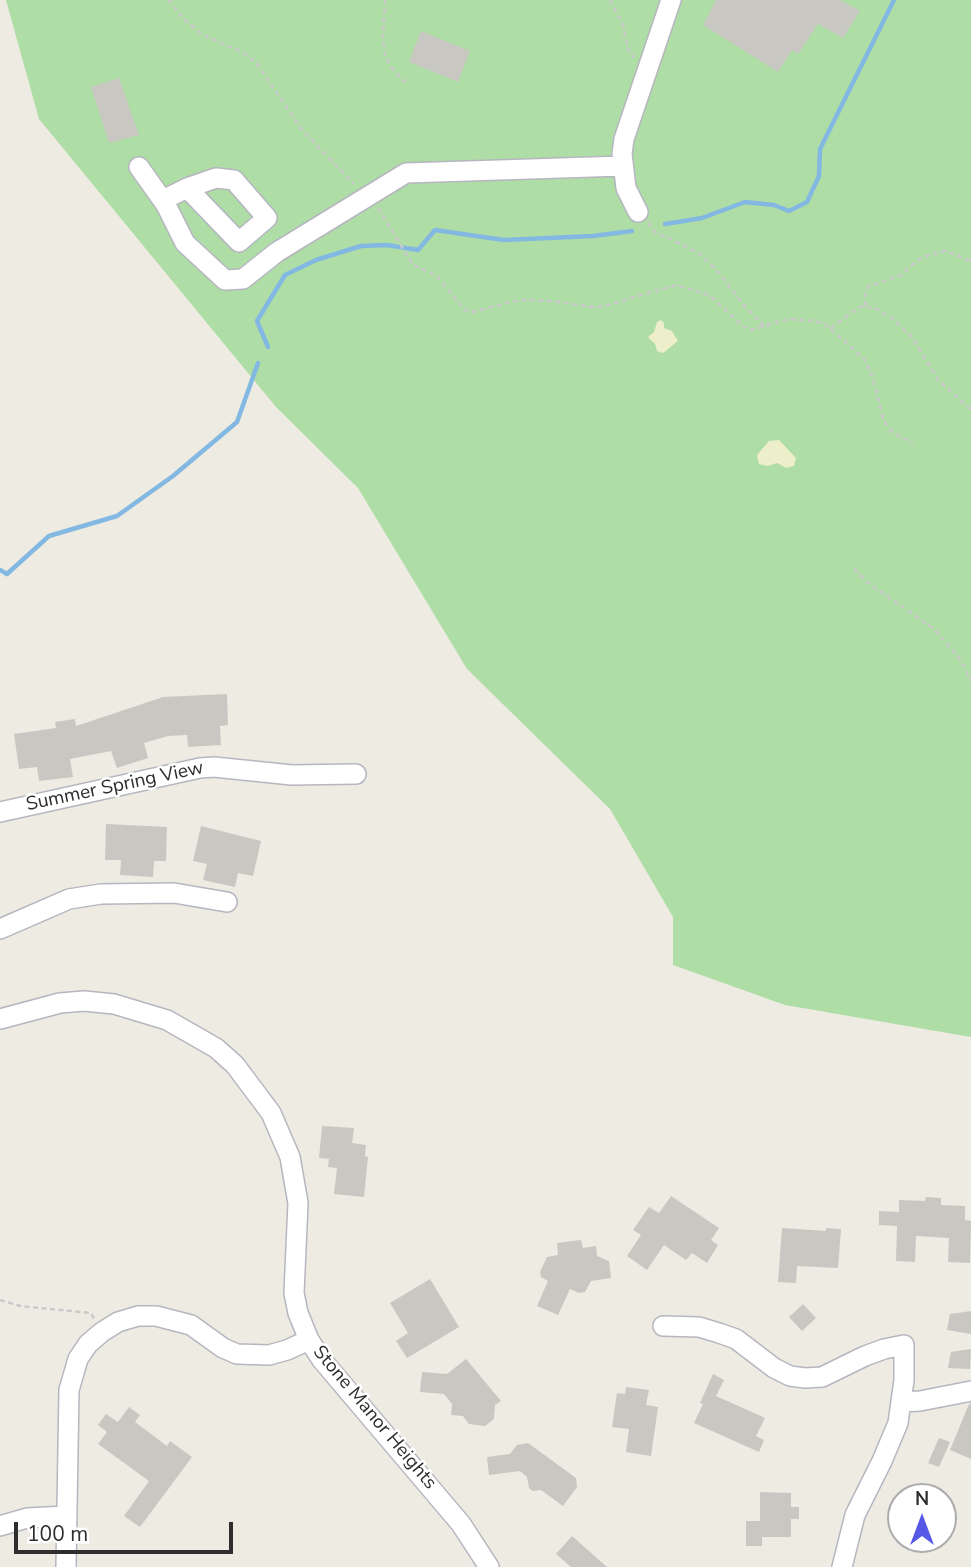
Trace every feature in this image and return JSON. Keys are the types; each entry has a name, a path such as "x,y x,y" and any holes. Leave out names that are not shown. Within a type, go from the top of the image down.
{"street":[{"path":"638,212 626,188 623,166 624,139 671,0"},
{"path":"139,167 163,200 186,243 225,280 243,279 277,253 406,173 623,166"},
{"path":"163,200 187,188"},
{"name":"Summer Spring View","path":"0,812 215,766 262,773 319,776 356,774"},
{"path":"0,929 69,899 101,894 174,893 227,902"},
{"name":"Stone Manor Heights","path":"0,1019 60,1003 84,1001 114,1004 167,1020 192,1033 235,1065 271,1113 290,1157 298,1203 294,1293 298,1313 309,1340 322,1360 461,1524 489,1567"},
{"path":"66,1567 69,1390 78,1359 88,1344 118,1322 138,1316 156,1316 191,1325 223,1348 237,1354 254,1356 287,1350 309,1340"},
{"path":"663,1326 699,1327 736,1339 774,1368 790,1376 822,1377 865,1356 904,1345 898,1423 855,1515 842,1567"},
{"path":"901,1402 971,1391"},
{"path":"0,1525 27,1518 66,1516"}],"path":[{"path":"168,0 186,21 203,35 244,53 257,64 302,130 375,203 413,265 437,276 465,310 472,312 519,300 605,306 676,285 709,295 751,330 788,319 815,321 831,328 864,359 873,378 883,419 892,432 913,443"},
{"path":"385,0 385,55 391,67 406,83"},
{"path":"610,0 623,26 628,49 638,60 642,85"},
{"path":"657,234 698,253 715,268 764,326"},
{"path":"865,306 869,286 901,275 931,254 946,251 971,261"},
{"path":"831,328 858,308 865,306 877,309 893,319 912,337 938,380 971,410"},
{"path":"854,569 867,582 934,629 960,659 971,681"},
{"path":"0,1300 20,1307 90,1313 102,1332"}],"green space":[{"path":"6,0 971,0 971,1037 785,1005 673,965 673,917 610,809 467,669 358,488 276,407 39,119"}],"sand":[{"path":"661,320 664,328 672,331 678,341 663,353 657,351 655,344 648,337"},
{"path":"779,440 796,458 794,466 786,468 777,463 768,466 759,464 757,455 769,441"}],"building":[{"path":"716,0 840,0 860,11 843,38 818,24 798,54 792,50 778,72 703,25"},
{"path":"421,31 470,51 458,82 409,62"},
{"path":"119,78 139,135 109,143 91,87"},
{"path":"227,694 228,725 220,726 221,745 188,747 187,735 168,736 144,743 148,758 117,768 111,751 70,759 73,777 39,781 37,767 19,769 14,734 56,728 55,722 75,719 76,726 163,697"},
{"path":"106,824 167,827 166,861 154,861 153,877 120,875 121,860 105,860"},
{"path":"201,826 261,841 253,876 238,873 235,887 203,880 207,864 193,861"},
{"path":"322,1126 354,1128 352,1143 366,1145 365,1156 368,1157 364,1197 334,1194 337,1168 328,1167 329,1159 319,1158"},
{"path":"671,1196 719,1228 711,1240 718,1245 707,1263 692,1253 686,1260 664,1245 647,1270 627,1256 641,1235 633,1230 649,1207 659,1213"},
{"path":"926,1197 941,1198 941,1205 965,1206 965,1220 971,1221 970,1263 948,1262 949,1238 916,1236 915,1262 896,1261 897,1226 879,1225 879,1211 899,1212 899,1200 925,1201"},
{"path":"782,1228 826,1231 826,1228 841,1229 838,1268 797,1266 796,1283 778,1282"},
{"path":"581,1240 583,1248 596,1246 597,1256 609,1261 611,1278 591,1281 585,1292 579,1293 570,1289 558,1315 537,1306 548,1281 541,1277 540,1272 547,1257 558,1255 557,1243"},
{"path":"430,1279 459,1327 407,1358 396,1341 408,1333 390,1303"},
{"path":"803,1304 816,1318 802,1331 789,1317"},
{"path":"971,1311 971,1334 947,1330 950,1314"},
{"path":"971,1349 970,1369 948,1368 951,1352"},
{"path":"466,1359 501,1401 495,1405 494,1419 485,1426 469,1424 463,1416 451,1415 452,1404 444,1394 420,1392 422,1372 447,1374"},
{"path":"713,1374 724,1380 716,1396 765,1418 756,1436 764,1440 759,1452 694,1423"},
{"path":"626,1387 649,1390 646,1405 658,1407 651,1456 626,1452 629,1429 612,1427 617,1393 625,1394"},
{"path":"971,1403 971,1459 950,1450"},
{"path":"129,1407 140,1415 135,1422 167,1446 170,1441 192,1457 140,1527 124,1516 149,1481 98,1444 107,1432 98,1425 106,1414 118,1422"},
{"path":"939,1438 950,1442 939,1467 928,1463"},
{"path":"528,1443 576,1478 577,1487 563,1506 541,1490 533,1491 529,1488 527,1477 520,1471 489,1475 487,1457 510,1454 517,1445"},
{"path":"760,1492 791,1493 791,1507 799,1507 799,1519 791,1519 791,1537 762,1537 762,1546 746,1546 746,1521 760,1521"},
{"path":"572,1536 607,1567 571,1567 556,1554"}],"waterway":[{"path":"665,224 702,218 745,202 774,205 789,211 807,202 819,176 820,149 894,0"},
{"path":"268,347 257,321 285,275 316,260 361,246 387,245 418,250 435,230 504,240 593,236 632,231"},
{"path":"0,570 7,574 49,536 117,516 173,476 237,422 258,363"}]}
